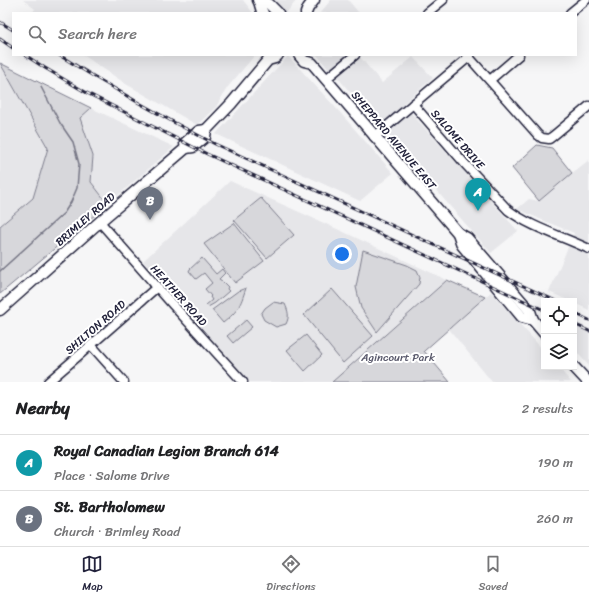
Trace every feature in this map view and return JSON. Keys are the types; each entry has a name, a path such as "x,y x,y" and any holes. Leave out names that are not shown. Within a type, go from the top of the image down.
{"main road":[{"path":"262,12 259,1 270,4 277,12"},
{"path":"300,12 309,7"},
{"name":"SHEPPARD AVENUE EAST","path":"300,56 304,61 312,59 326,79 374,137 458,233 467,238 530,311 533,320 541,329"},
{"name":"BRIMLEY ROAD","path":"0,310 186,148 193,148 205,137 206,130 231,104 268,58"},
{"path":"577,370 588,382"}],"street":[{"path":"430,12 443,0"},
{"path":"571,12 586,0"},
{"path":"326,79 354,56"},
{"path":"374,137 468,56 542,138 549,139 589,106"},
{"path":"490,80 518,56"},
{"name":"SALOME DRIVE","path":"413,104 465,164 508,210 516,216 536,226 589,249"},
{"name":"HEATHER ROAD","path":"100,222 243,382"},
{"name":"SHILTON ROAD","path":"48,382 157,287"},
{"path":"91,345 124,382"}],"shaded area":[{"path":"23,0 243,0 252,12 33,12 35,9"},
{"path":"273,0 297,0 287,12 283,12"},
{"path":"331,0 348,0 358,12 321,12"},
{"path":"84,56 254,56 227,88 216,107 197,125 126,84"},
{"path":"288,56 393,173 360,201 216,134"},
{"path":"318,56 348,56 330,71"},
{"path":"360,57 382,83 413,57 433,78 403,104 518,231 491,253 337,77"},
{"path":"0,64 48,148 33,198 0,226"},
{"path":"91,108 174,147 108,204 91,182 93,156 79,118"},
{"path":"589,160 589,310 577,304 577,298 563,298 549,292 574,233 517,209 529,199 539,201"},
{"path":"230,181 447,280 332,382 249,382 143,261"},
{"path":"491,292 541,348 541,370 561,370 571,382 492,382 449,329"},
{"path":"577,326 589,332 589,366 577,352"}],"green space":[{"path":"0,63 91,108 80,118 93,156 91,182 108,204 0,294 0,226 33,198 48,148"},
{"path":"537,145 552,148 572,173 539,201 512,168"},
{"path":"261,198 294,235 267,258 234,220"},
{"path":"234,223 264,261 235,283 204,244"},
{"path":"363,250 407,265 417,270 420,277 419,284 377,332 361,308 356,287"},
{"path":"202,258 216,274 222,269 225,273 219,279 228,287 227,289 229,291 208,307 206,305 212,300 210,297 211,296 205,289 212,283 204,273 196,279 189,271"},
{"name":"Agincourt Park","path":"447,280 485,297 424,351 450,382 332,382"},
{"path":"246,288 238,307 223,323 212,310 238,291"},
{"path":"332,289 373,336 343,363 304,315"},
{"path":"273,302 285,304 288,314 286,324 276,327 264,320 261,314 265,308"},
{"path":"246,320 252,327 233,343 227,336"},
{"path":"306,335 322,355 305,371 287,350"}],"waterway":[{"path":"0,271 64,213 77,188 79,164 73,142 60,123 41,87"}],"railway":[{"path":"0,22 12,29"},
{"path":"0,39 12,47"},
{"path":"27,56 87,93 207,154 541,309"},
{"path":"61,56 97,79 215,144 549,298"},
{"path":"577,314 589,320"},
{"path":"577,325 589,331"}],"place":[{"name":"Royal Canadian Legion Branch 614","path":"478,211"},
{"name":"St. Bartholomew","path":"150,220"}]}
